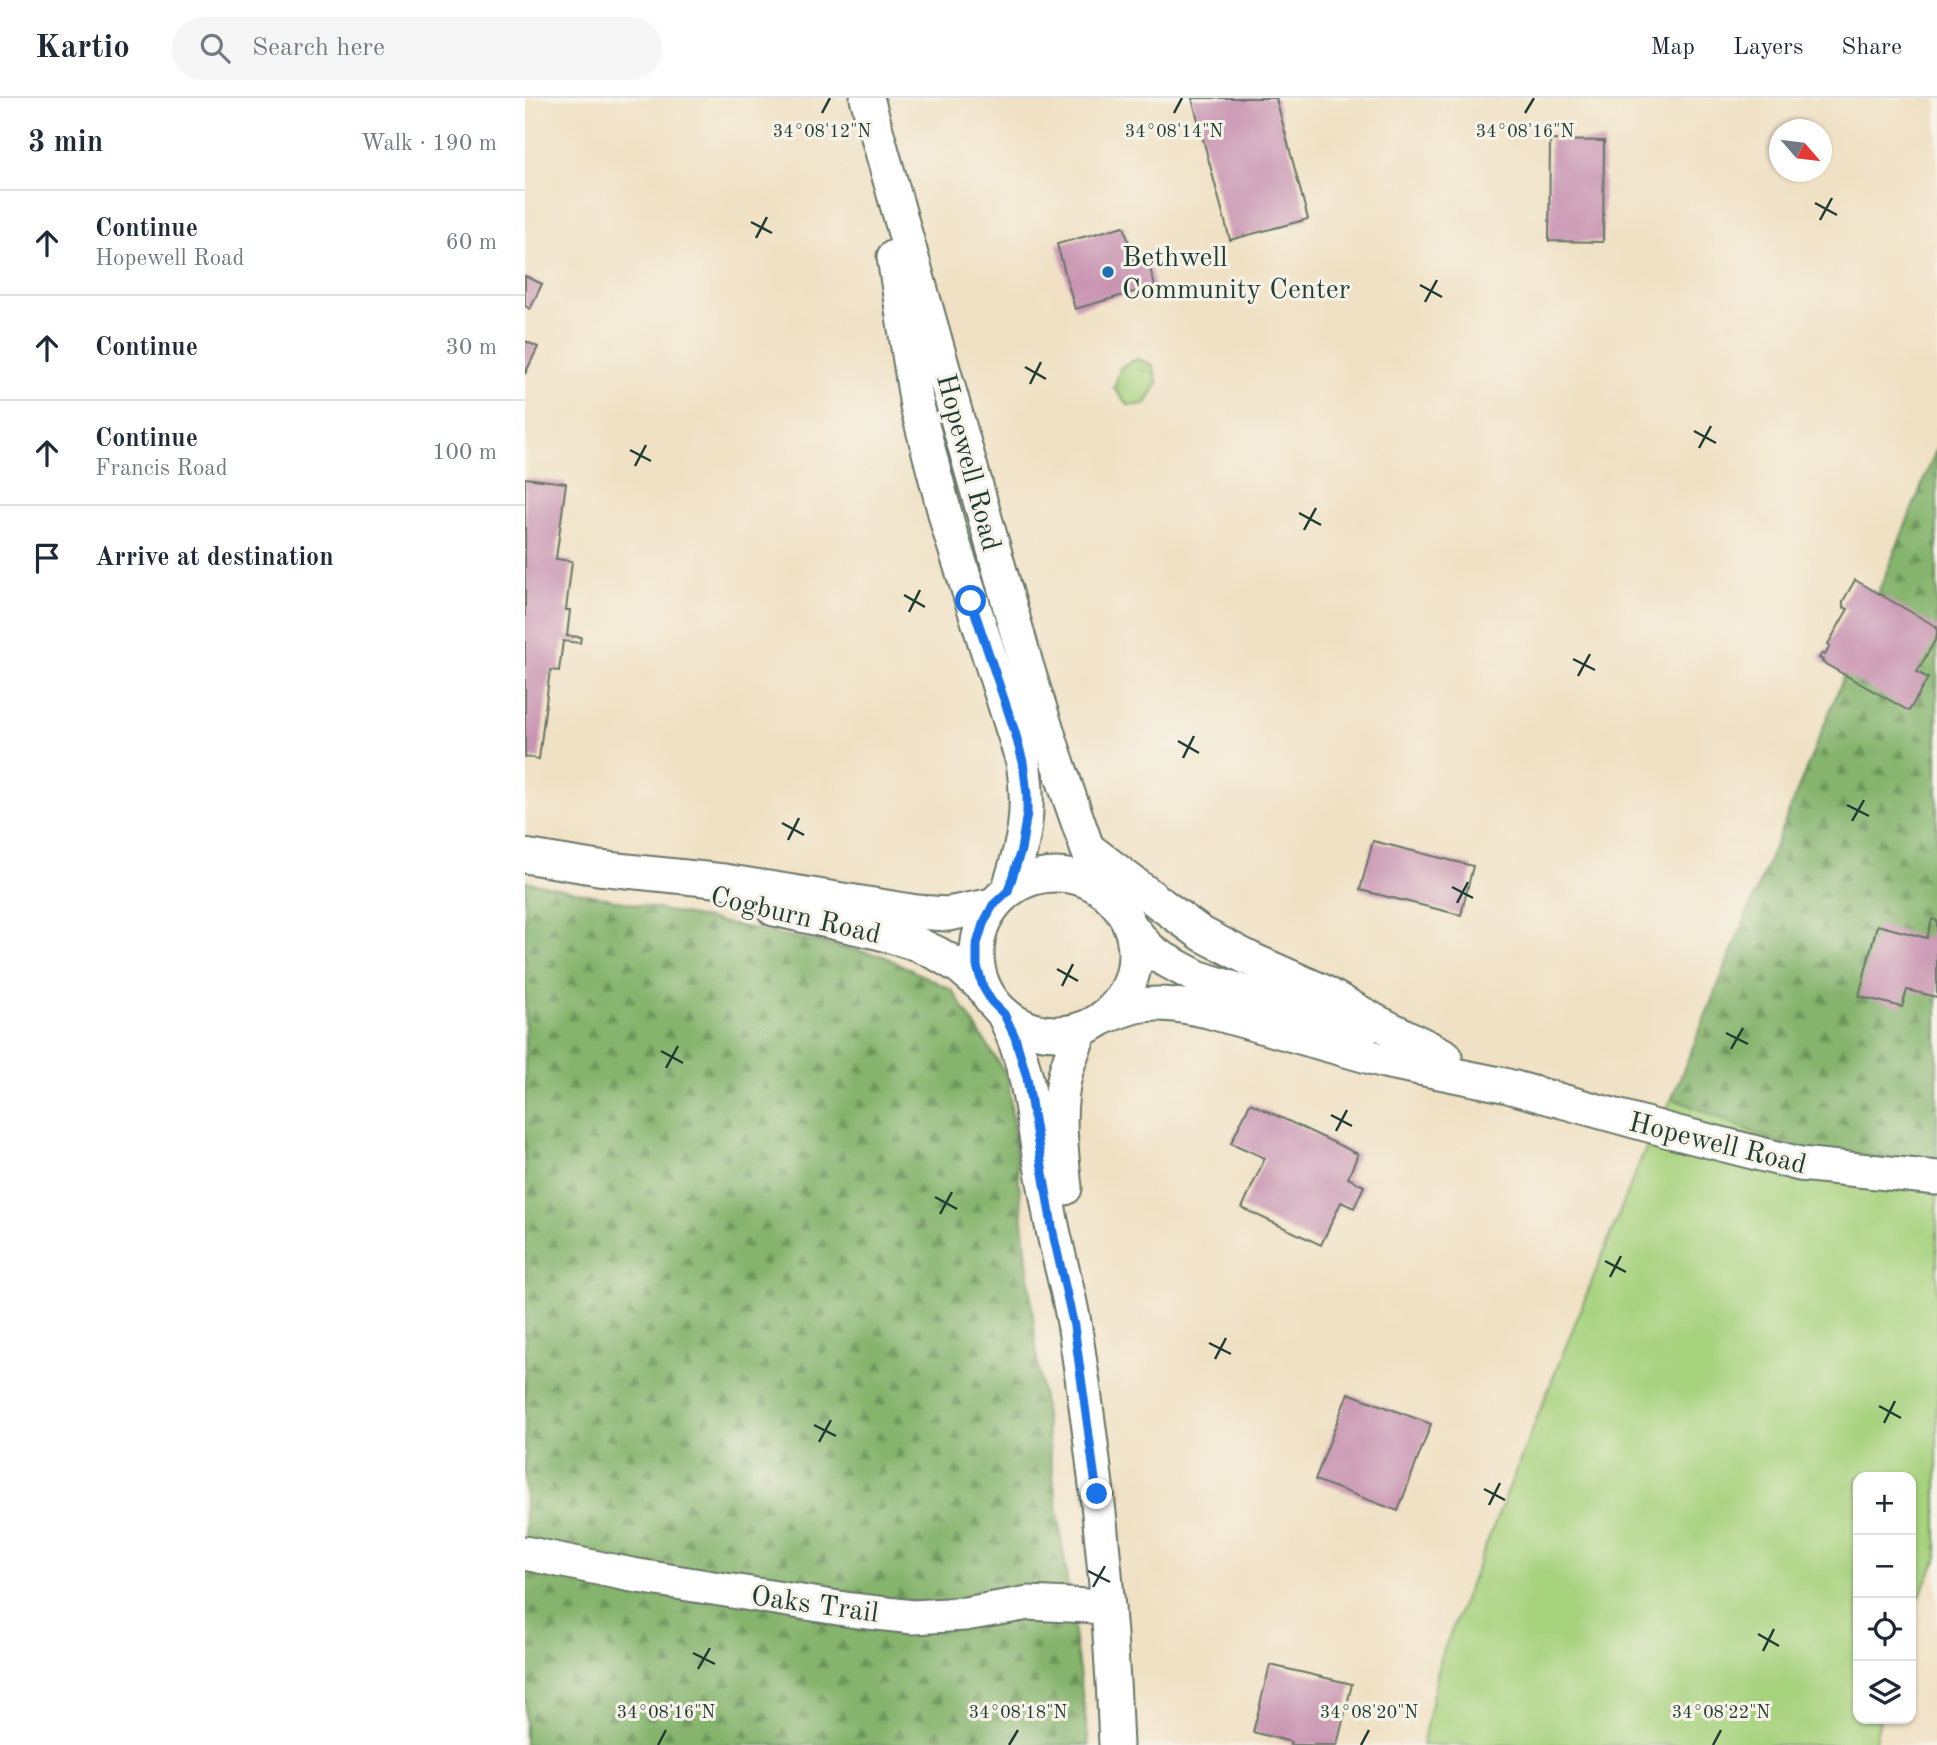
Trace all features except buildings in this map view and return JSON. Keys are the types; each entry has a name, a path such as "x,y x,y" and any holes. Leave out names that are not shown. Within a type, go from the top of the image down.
{"street":[{"name":"Hopewell Road","path":"869,106 1051,747 1102,889"},
{"name":"Hopewell Road","path":"869,106 917,406 949,529 1023,762 1027,813 1021,850 1000,898"},
{"path":"1087,848 1202,934 1322,991 1445,1056"},
{"name":"Cogburn Road","path":"525,856 598,868 724,881 917,912 948,914 1000,898"},
{"name":"Cogburn Road","path":"598,868 899,938 938,954 960,967 983,987"},
{"path":"1074,1326 1071,1242 1063,1175 1061,1105 1067,1069 1093,1023 1121,999 1132,976 1135,951 1130,926 1119,906 1102,889 1079,878 1054,874 1030,879 1000,898 983,924 977,944 977,966 983,987 992,1002 1004,1014 1028,1028 1054,1033 1093,1023"},
{"name":"Hopewell Road","path":"1130,926 1147,947 1160,957 1197,977 1445,1056 1504,1086"},
{"name":"Hopewell Road","path":"1093,1023 1136,1006 1181,1006 1208,1011 1385,1061 1504,1086 1800,1164 1937,1178"},
{"path":"1004,1014 1015,1037 1027,1078 1054,1238 1074,1326 1097,1494 1113,1662 1116,1745"},
{"name":"Oaks Trail","path":"525,1553 632,1575 851,1610 913,1617 965,1614 1029,1604 1108,1607"}],"green space":[{"path":"1137,359 1152,365 1158,383 1145,405 1128,405 1114,388 1121,367"},
{"path":"1937,448 1937,1165 1846,1171 1672,1098"},
{"path":"525,881 883,956 952,990 1008,1077 1038,1364 1089,1745 525,1745"},
{"path":"1672,1098 1846,1171 1937,1165 1937,1560 1916,1604 1916,1472 1853,1472 1853,1724 1879,1724 1874,1745 1422,1745 1441,1657 1641,1159"}],"place":[{"name":"Bethwell Community Center","path":"1108,272"}],"route":[{"path":"971,601 1015,732 1023,762 1027,794 1021,850 1008,891 993,905 983,924 977,944 977,966 983,987 992,1002 1004,1014 1015,1037 1027,1078 1054,1238 1074,1326 1097,1494"}]}
